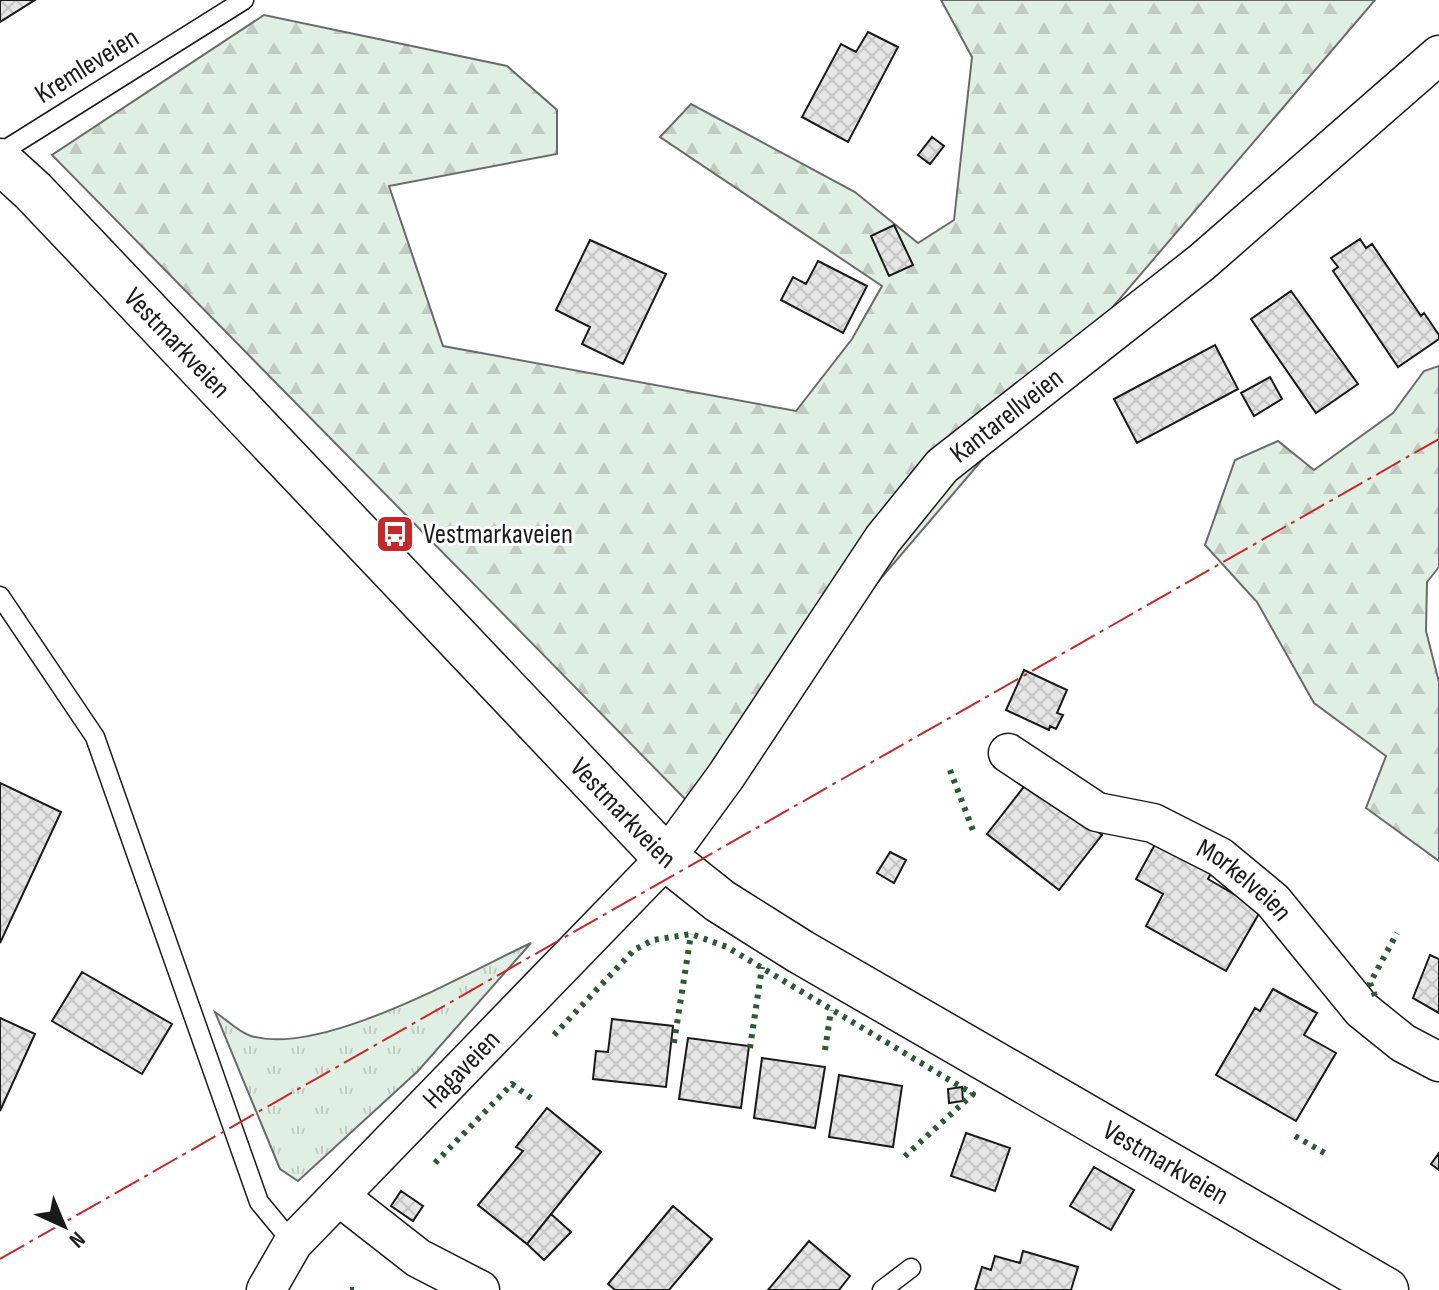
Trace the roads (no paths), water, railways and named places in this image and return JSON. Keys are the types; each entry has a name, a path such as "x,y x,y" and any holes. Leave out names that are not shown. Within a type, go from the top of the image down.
{"street":[{"name":"Kantarellveien","path":"666,858 726,776 883,539 942,466 1202,262 1439,55"},
{"name":"Vestmarkveien","path":"0,161 33,191 666,858 720,901 801,952 1386,1290"},
{"name":"Morkelveien","path":"1008,753 1097,812 1153,823 1220,857 1273,901 1362,1010 1403,1043 1439,1062"},
{"name":"Hagaveien","path":"266,1290 293,1243 666,858"},
{"path":"340,1197 418,1258 480,1290"}],"lane":[{"name":"Kremleveien","path":"0,153 244,0"},
{"path":"0,596 95,737 259,1202 293,1243"},
{"path":"882,1290 911,1268"}],"place":[{"name":"Vestmarkaveien","path":"395,534"}]}
